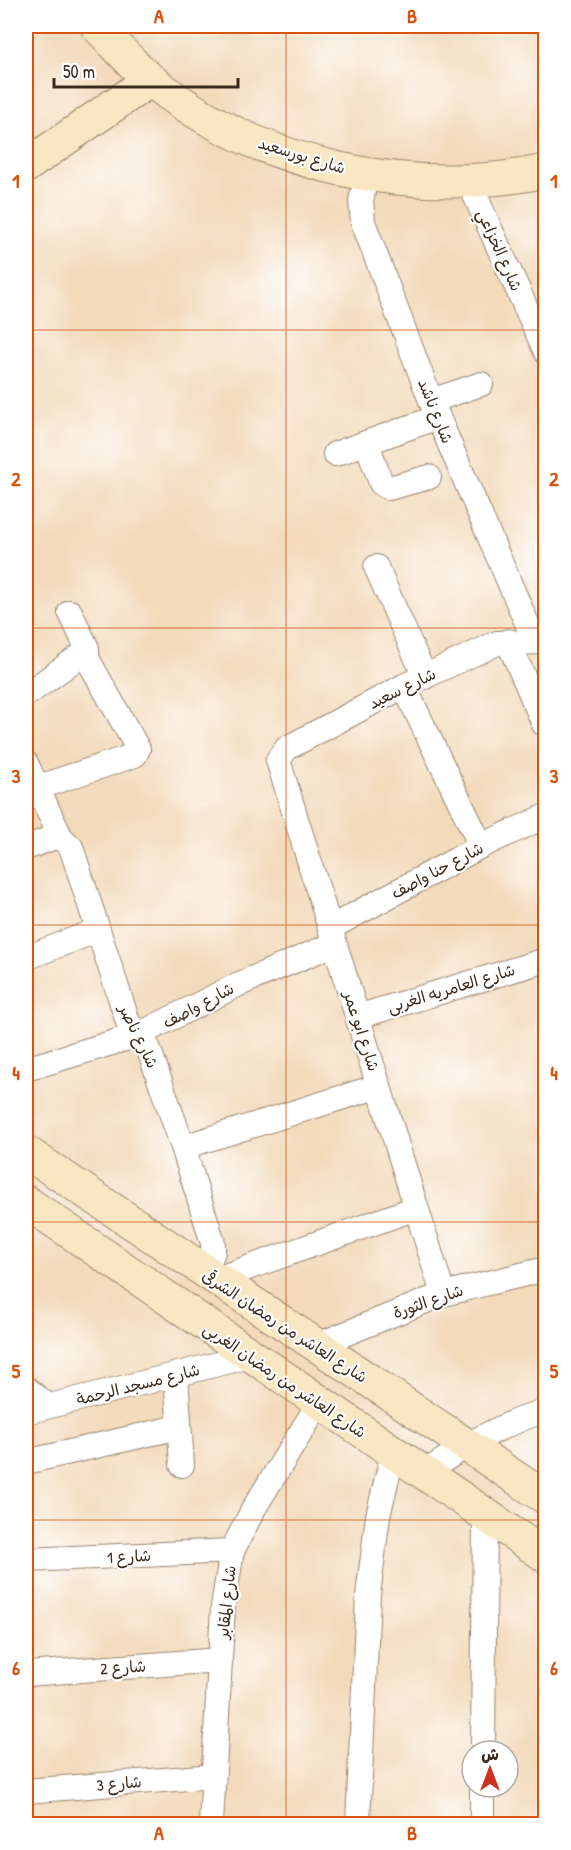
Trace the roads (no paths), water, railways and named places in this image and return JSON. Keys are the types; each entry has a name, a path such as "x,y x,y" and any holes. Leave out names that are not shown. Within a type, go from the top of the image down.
{"street":[{"name":"شارع بورسعيد","path":"97,26 150,80 185,105 263,145 319,164 367,174 418,180 469,182 546,171"},
{"path":"26,166 150,80"},
{"name":"شارع ناشد","path":"367,174 362,201 363,222 434,409 540,642"},
{"name":"شارع الخزاعي","path":"469,182 546,352"},
{"path":"335,454 367,443 481,384"},
{"path":"367,443 381,483 389,489 429,477"},
{"path":"376,567 414,681 481,846"},
{"path":"39,787 137,752 137,746 87,658 87,648 70,612"},
{"path":"508,641 544,724"},
{"name":"شارع سعيد","path":"278,768 281,753 286,748 414,681 497,643 540,642"},
{"path":"26,695 77,658 87,658"},
{"name":"شارع ناصر","path":"26,763 61,838 71,847 128,1022 148,1047 213,1243 209,1277"},
{"name":"شارع ابو عمر","path":"278,768 443,1294"},
{"name":"شارع حنا واصف","path":"332,936 481,846 546,816"},
{"path":"26,848 52,838 61,838"},
{"path":"26,958 98,930"},
{"name":"شارع واصف","path":"26,1069 138,1035 332,936"},
{"name":"شارع العامريه الغربى","path":"357,1017 546,960"},
{"path":"183,1147 379,1086"},
{"name":"شارع العاشر من رمضان الشرقى","path":"26,1152 209,1277 546,1498"},
{"name":"شارع العاشر من رمضان الغربى","path":"26,1202 151,1290 546,1556"},
{"path":"209,1277 416,1208"},
{"path":"151,1290 176,1254"},
{"name":"شارع الثورة","path":"315,1346 443,1294 546,1269"},
{"name":"شارع مسجد الرحمة","path":"37,1409 250,1356"},
{"path":"176,1375 182,1465"},
{"path":"327,1408 364,1379"},
{"path":"26,1388 37,1409"},
{"name":"شارع المقابر","path":"211,1824 226,1579 232,1551 254,1508 327,1408"},
{"path":"424,1474 465,1444 518,1419 546,1410"},
{"path":"26,1462 179,1427"},
{"path":"358,1824 368,1595 378,1516 393,1453"},
{"path":"483,1739 485,1515"},
{"name":"شارع 1","path":"26,1560 232,1551"},
{"name":"شارع 2","path":"26,1674 220,1660"},
{"name":"شارع 3","path":"26,1791 213,1776"},
{"path":"482,1799 482,1824"}]}
